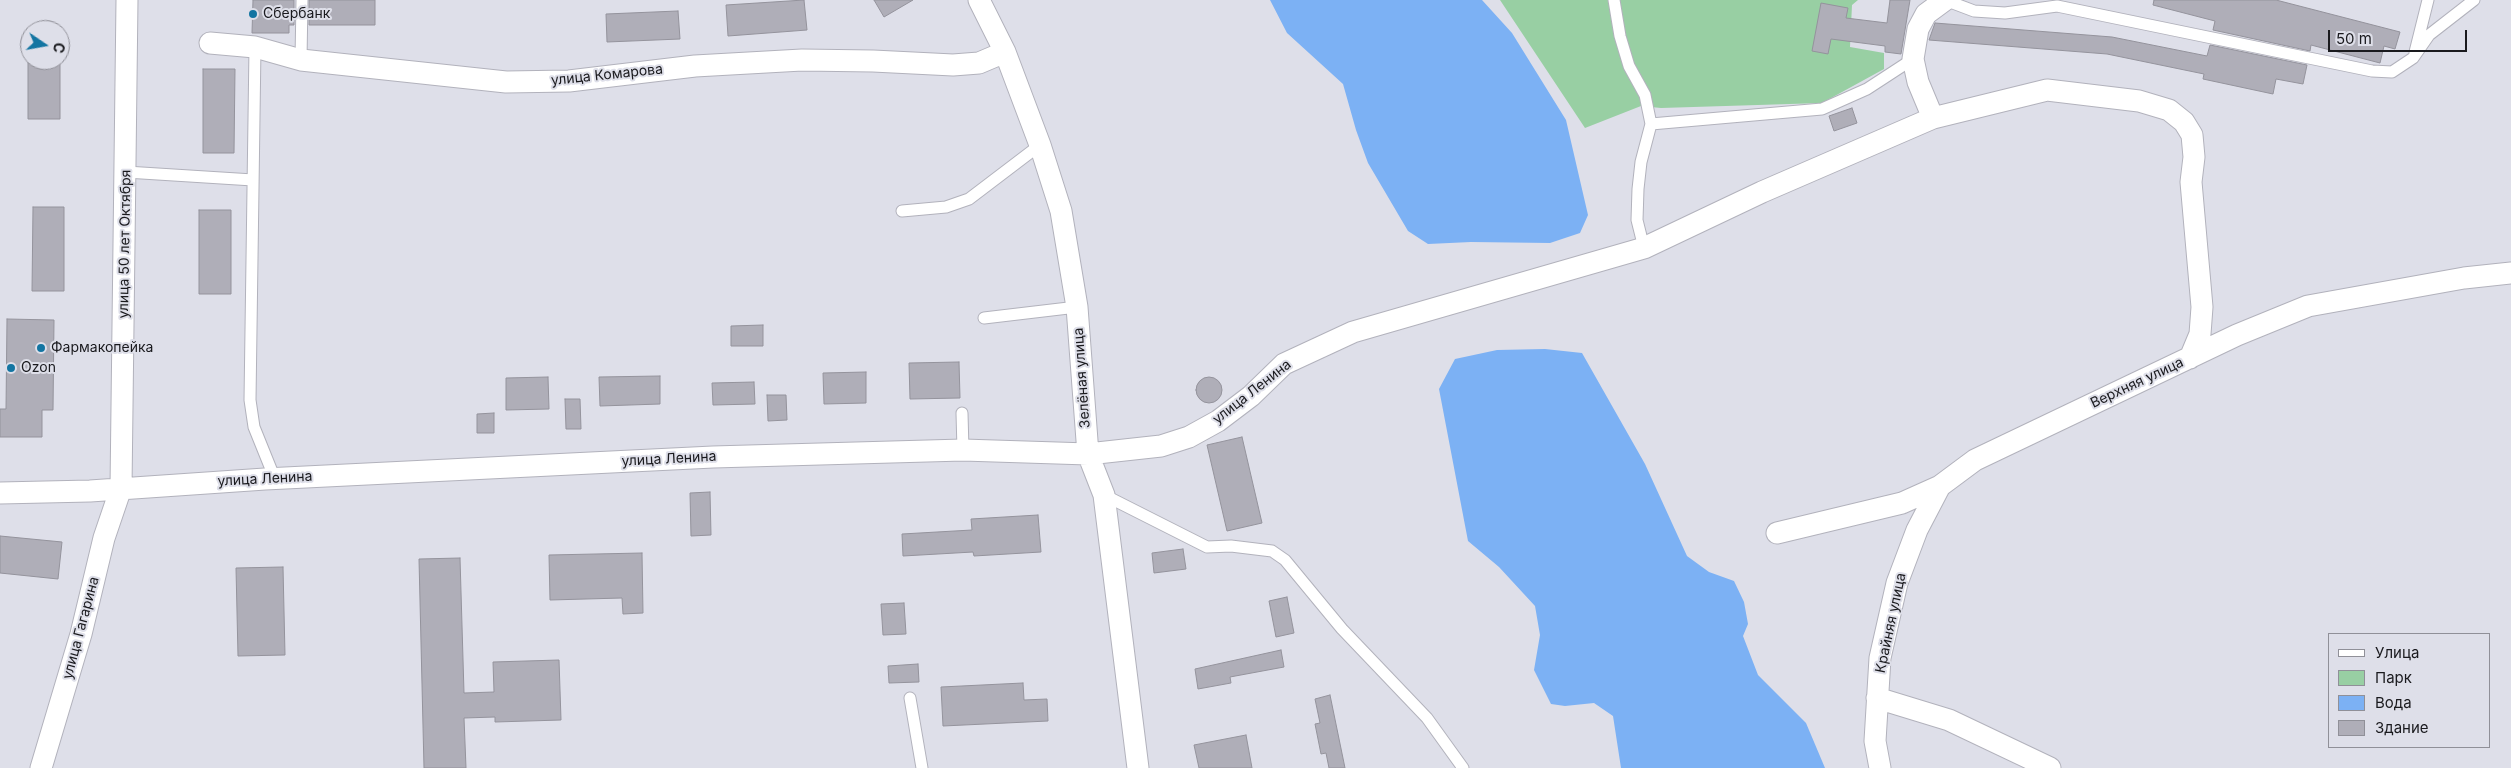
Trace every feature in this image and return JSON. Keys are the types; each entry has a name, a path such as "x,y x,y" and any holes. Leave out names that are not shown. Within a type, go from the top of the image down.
{"street":[{"name":"улица 50 лет Октября","path":"120,488 128,0"},
{"name":"Зелёная улица","path":"979,0 1005,52 1040,146 1061,211 1078,308 1088,454 1104,495 1138,768"},
{"path":"1933,118 1918,82 1913,59 1918,29 1926,14 1945,0"},
{"name":"улица Комарова","path":"210,43 255,46 301,60 506,82 569,81 695,66 802,60 953,65 979,63 1005,52"},
{"name":"улица Ленина","path":"0,493 90,491 275,478 703,458 963,450 1088,454 1161,446 1189,437 1218,421 1251,396 1284,364 1353,332 1644,248 1762,192 1933,118 2047,90 2139,101 2169,110 2184,122 2192,135 2194,157 2191,182 2202,307 2200,334 2190,358"},
{"name":"Верхняя улица","path":"1777,533 1902,503 1940,486 1976,460 2237,334 2308,306 2464,278 2511,273"},
{"path":"2202,307 2210,321 2225,331 2237,334"},
{"name":"Крайняя улица","path":"1880,768 1875,741 1876,698 1880,658 1897,583 1917,530 1940,486"},
{"name":"улица Гагарина","path":"42,768 81,634 104,538 120,488"},
{"path":"1876,698 1949,720 2050,768"}],"lane":[{"path":"301,60 302,0"},
{"path":"1614,0 1620,36 1629,66 1645,95 1651,124 1640,162 1638,189 1637,220 1644,248"},
{"path":"1945,0 1974,12 2005,13 2057,6 2372,71 2392,72 2413,58 2429,35 2474,0"},
{"path":"2413,58 2428,0"},
{"path":"255,46 250,400 254,426 275,478"},
{"path":"1651,124 1822,109 1867,89 1913,59"},
{"path":"902,211 946,207 969,199 1040,146"},
{"path":"126,172 253,180"},
{"path":"984,318 1078,308"},
{"path":"962,414 963,450"},
{"path":"1104,495 1208,547 1231,546 1272,551 1286,560 1342,629 1427,718 1463,768"},
{"path":"910,698 922,768"}],"green space":[{"path":"1500,0 1858,0 1852,5 1850,47 1884,53 1884,69 1822,103 1661,108 1641,106 1585,128"}],"water":[{"path":"1270,0 1482,0 1512,33 1566,120 1588,215 1580,233 1550,243 1471,242 1428,244 1408,231 1368,163 1343,84 1287,33"},
{"path":"1545,349 1582,353 1645,464 1687,556 1709,572 1734,581 1744,602 1748,624 1743,636 1758,675 1806,723 1825,768 1621,768 1613,716 1594,703 1565,706 1551,704 1534,670 1540,635 1535,606 1499,567 1468,541 1439,389 1455,359 1497,350"}],"building":[{"path":"253,0 294,0 294,25 289,25 289,33 252,33"},
{"path":"309,0 375,0 375,25 309,25"},
{"path":"804,0 807,30 728,36 726,5"},
{"path":"874,0 913,0 884,17"},
{"path":"1890,0 1910,0 1901,54 1885,52 1885,46 1831,39 1828,54 1812,51 1821,3 1848,8 1846,18 1887,23"},
{"path":"2154,0 2276,0 2400,32 2395,49 2384,46 2380,63 2311,45 2310,51 2213,30 2215,21 2153,5"},
{"path":"678,11 680,39 607,42 606,14"},
{"path":"1935,23 2112,37 2207,56 2210,45 2307,65 2303,84 2276,79 2273,94 2203,79 2204,74 2107,54 1929,40"},
{"path":"203,69 235,69 234,153 203,153"},
{"path":"28,70 60,70 60,119 28,119"},
{"path":"1852,108 1857,123 1834,131 1829,116"},
{"path":"33,207 64,207 64,291 32,291"},
{"path":"199,210 231,210 231,294 199,294"},
{"path":"7,319 54,320 53,410 42,410 42,437 0,437 0,409 6,409"},
{"path":"763,325 763,346 731,346 731,326"},
{"path":"959,362 960,398 910,399 909,363"},
{"path":"866,372 866,403 824,404 823,373"},
{"path":"660,376 660,404 600,406 599,377"},
{"path":"548,377 549,409 506,410 506,378"},
{"path":"1209,377 1218,381 1222,390 1218,399 1209,403 1200,399 1196,390 1200,381"},
{"path":"754,382 755,404 713,405 712,383"},
{"path":"767,395 786,395 787,420 768,421"},
{"path":"565,399 580,399 581,429 566,429"},
{"path":"494,413 494,433 477,433 477,414"},
{"path":"1242,437 1262,523 1227,531 1207,445"},
{"path":"710,492 711,535 691,536 690,493"},
{"path":"1038,515 1041,552 974,556 973,552 903,556 902,534 972,530 971,519"},
{"path":"0,536 62,542 58,579 0,573"},
{"path":"1183,549 1186,569 1154,573 1152,553"},
{"path":"642,553 643,613 623,614 622,598 550,600 549,555"},
{"path":"460,558 464,693 494,692 493,662 559,660 561,720 495,722 495,717 464,718 466,768 424,768 419,559"},
{"path":"283,567 285,655 238,656 236,568"},
{"path":"1287,597 1294,633 1276,637 1269,601"},
{"path":"904,603 906,634 883,635 881,604"},
{"path":"1281,650 1284,667 1230,677 1231,683 1198,689 1195,669"},
{"path":"918,664 919,682 889,683 888,666"},
{"path":"1023,683 1024,700 1047,699 1048,721 943,726 941,687"},
{"path":"1330,695 1345,768 1329,768 1326,753 1321,754 1315,724 1320,723 1315,699"},
{"path":"1246,735 1252,768 1199,768 1194,745"}],"place":[{"name":"Сбербанк","path":"253,14"},
{"name":"Фармакопейка","path":"41,348"},
{"name":"Ozon","path":"11,368"}]}
